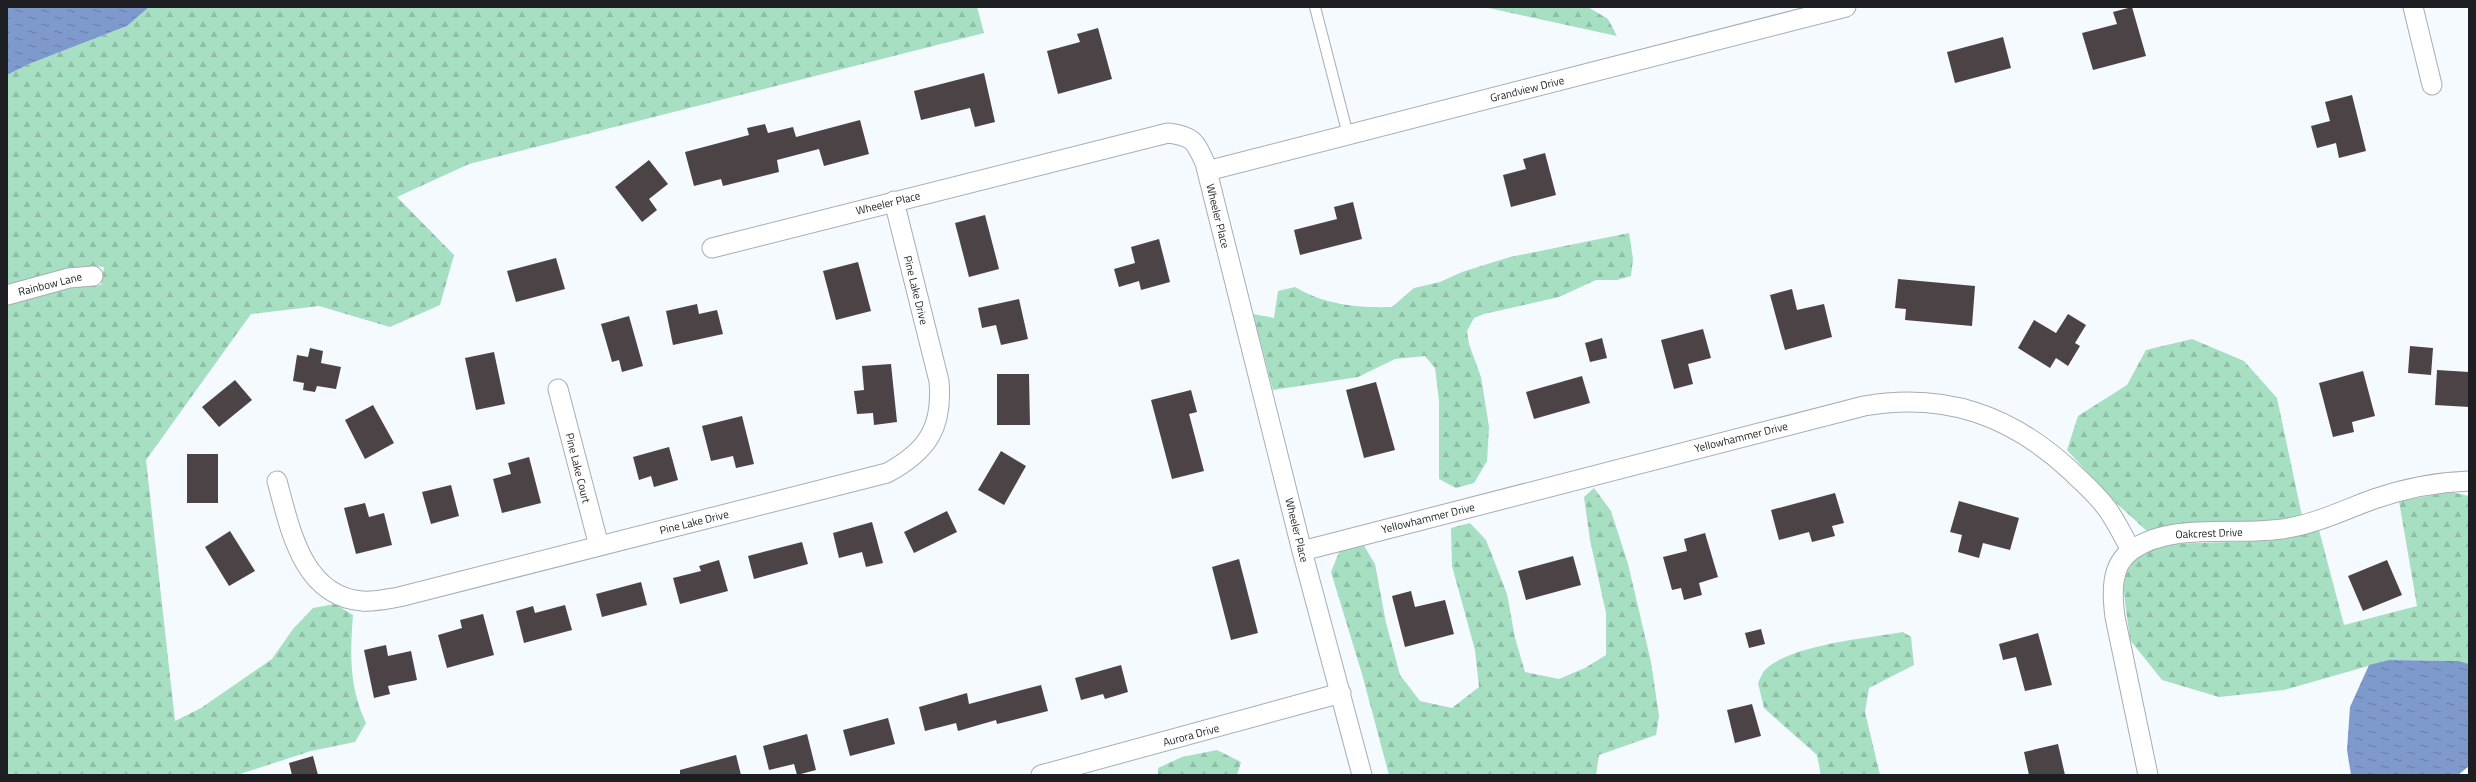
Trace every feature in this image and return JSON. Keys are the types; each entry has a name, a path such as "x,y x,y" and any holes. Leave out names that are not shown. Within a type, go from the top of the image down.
{"street":[{"name":"Grandview Drive","path":"1207,171 1846,7"},
{"path":"2413,7 2432,84"},
{"name":"Wheeler Place","path":"712,248 1168,133 1186,135 1196,143 1207,171 1302,551 1362,775"},
{"name":"Pine Lake Drive","path":"277,481 298,551 310,572 323,586 343,597 362,601 399,597 887,473 908,462 922,448 937,419 941,403 939,381 894,201"},
{"name":"Rainbow Lane","path":"7,295 69,278 93,276"},
{"name":"Pine Lake Court","path":"558,389 598,546"},
{"name":"Yellowhammer Drive","path":"1302,551 1864,406 1909,401 1957,406 2018,430 2031,438 2058,459 2091,490 2110,512 2131,550"},
{"name":"Oakcrest Drive","path":"2131,550 2164,535 2261,532 2289,528 2324,519 2375,499 2403,491 2469,481"},
{"path":"2131,550 2126,555 2115,574 2112,594 2148,775"},
{"name":"Aurora Drive","path":"1041,775 1341,693"}],"lane":[{"path":"1315,7 1348,135"}],"green space":[{"path":"149,7 977,7 984,33 469,164 397,197 454,255 440,305 390,327 319,306 251,314 146,460 175,721 201,708 272,659 293,629 313,608 335,604 353,615 351,643 352,670 356,697 366,723 355,742 311,751 237,775 7,775 7,304 71,286 101,285 104,267 92,266 67,269 7,286 7,75 29,64 127,26"},
{"path":"1484,7 1588,7 1608,19 1617,36"},
{"path":"1629,233 1633,259 1631,276 1617,280 1596,280 1559,297 1484,314 1474,318 1467,331 1469,344 1481,377 1489,427 1487,461 1474,483 1456,488 1439,479 1439,401 1435,368 1425,356 1395,359 1358,377 1273,390 1253,314 1274,318 1278,291 1295,287 1330,302 1354,306 1392,307 1414,288 1440,282 1462,272 1510,257"},
{"path":"2192,339 2244,361 2277,398 2302,516 2283,520 2205,522 2167,527 2148,532 2114,501 2067,450 2078,416 2127,385 2146,350"},
{"path":"1594,488 1611,511 1628,564 1651,662 1659,716 1656,735 1599,755 1596,775 1389,775 1362,674 1331,572 1340,550 1363,544 1375,564 1386,623 1400,675 1420,701 1452,708 1479,687 1475,650 1452,566 1451,528 1470,523 1486,540 1507,594 1515,638 1525,672 1559,679 1585,668 1606,655 1606,613 1590,540 1584,497"},
{"path":"2451,492 2469,496 2469,664 2459,661 2389,660 2284,690 2219,697 2162,680 2130,640 2123,586 2125,577 2134,560 2147,552 2166,544 2262,541 2290,537 2319,530 2344,625 2417,606 2399,501"},
{"path":"1903,632 1911,637 1914,665 1869,688 1865,712 1880,775 1821,775 1817,755 1764,708 1758,683 1763,673 1776,661 1792,654 1850,640"},
{"path":"1217,750 1241,762 1237,775 1158,775 1158,768 1182,757"}],"water":[{"path":"7,7 149,7 127,26 29,64 7,75"},
{"path":"2389,660 2459,661 2469,664 2469,766 2458,775 2351,775 2347,750 2350,707 2369,665"}],"building":[{"path":"2132,7 2146,56 2093,70 2082,33 2117,24 2113,12"},
{"path":"1098,28 1112,79 1058,94 1047,51 1080,42 1077,34"},
{"path":"2003,37 2011,68 1955,83 1947,52"},
{"path":"984,73 995,122 975,127 970,108 921,120 914,91"},
{"path":"2352,95 2366,151 2339,158 2336,143 2317,148 2311,126 2330,121 2325,102"},
{"path":"860,120 869,154 824,166 819,149 777,160 779,172 723,186 721,179 694,186 685,152 749,135 747,128 765,124 768,133 793,127 796,137"},
{"path":"1545,153 1556,195 1511,207 1503,175 1526,169 1523,159"},
{"path":"649,160 668,184 649,199 657,210 642,222 615,187"},
{"path":"1353,202 1362,239 1300,255 1294,230 1337,219 1334,207"},
{"path":"985,215 999,269 969,277 955,223"},
{"path":"1159,239 1170,282 1141,290 1139,281 1119,287 1114,269 1135,263 1131,247"},
{"path":"556,258 565,289 516,302 507,271"},
{"path":"858,262 871,311 836,320 823,271"},
{"path":"1898,279 1975,286 1972,326 1905,320 1906,309 1895,308"},
{"path":"1792,289 1797,310 1824,304 1832,337 1785,350 1770,295"},
{"path":"1019,299 1028,339 1001,345 996,325 982,328 978,308"},
{"path":"697,304 699,314 717,310 723,334 673,345 666,311"},
{"path":"2068,314 2086,325 2075,343 2080,346 2068,366 2056,358 2050,368 2018,348 2034,320 2056,333"},
{"path":"629,316 643,366 622,372 619,360 612,362 601,324"},
{"path":"1703,329 1711,358 1688,364 1693,384 1674,389 1661,340"},
{"path":"1602,338 1607,358 1590,362 1585,343"},
{"path":"2410,346 2433,348 2431,375 2408,373"},
{"path":"310,348 323,351 321,363 341,367 336,389 317,386 315,392 303,390 304,383 293,381 297,355 308,357"},
{"path":"494,352 505,404 476,410 465,358"},
{"path":"891,364 897,422 874,425 873,413 857,414 854,391 864,390 862,366"},
{"path":"2437,370 2469,372 2469,407 2435,405"},
{"path":"2363,371 2375,416 2352,422 2354,432 2333,437 2319,383"},
{"path":"997,374 1029,374 1030,425 997,425"},
{"path":"1582,376 1590,403 1534,419 1526,392"},
{"path":"235,380 252,400 219,427 202,407"},
{"path":"1376,382 1395,450 1364,458 1346,390"},
{"path":"1191,390 1197,412 1189,414 1204,471 1172,479 1151,400"},
{"path":"373,405 394,443 365,459 345,420"},
{"path":"742,416 754,464 736,468 733,456 711,461 702,426"},
{"path":"669,447 678,480 654,487 651,476 639,480 633,457"},
{"path":"1001,451 1026,466 1004,505 978,490"},
{"path":"187,454 218,454 218,503 187,503"},
{"path":"529,457 541,503 502,513 493,479 511,474 508,463"},
{"path":"451,485 459,516 431,524 422,492"},
{"path":"1835,493 1844,523 1832,526 1835,536 1812,542 1809,532 1779,540 1771,510"},
{"path":"1959,501 2019,518 2010,550 1983,543 1979,558 1958,552 1962,535 1950,532"},
{"path":"365,503 369,517 384,513 392,545 356,554 344,508"},
{"path":"947,511 957,532 914,553 904,532"},
{"path":"872,522 883,563 866,567 862,552 839,558 833,533"},
{"path":"230,531 255,571 229,586 205,547"},
{"path":"1705,533 1718,577 1699,583 1702,595 1684,600 1681,588 1672,590 1663,557 1687,551 1684,539"},
{"path":"802,542 808,564 754,579 748,556"},
{"path":"1573,556 1581,585 1526,600 1518,571"},
{"path":"1239,559 1258,633 1231,640 1212,567"},
{"path":"719,560 728,591 680,604 673,578 701,571 699,566"},
{"path":"2387,560 2402,595 2363,611 2348,576"},
{"path":"641,582 647,605 602,617 596,594"},
{"path":"1411,591 1415,607 1445,600 1454,634 1405,647 1392,596"},
{"path":"565,605 572,630 524,643 516,611 533,606 535,613"},
{"path":"483,614 494,655 447,668 438,635 462,628 460,620"},
{"path":"1761,629 1765,644 1749,648 1745,633"},
{"path":"2038,633 2052,685 2025,691 2016,657 2003,660 1999,644"},
{"path":"386,645 388,656 411,651 417,680 388,686 390,694 374,698 364,650"},
{"path":"1121,665 1128,692 1105,699 1103,694 1081,700 1075,678"},
{"path":"1041,685 1048,711 997,724 996,720 958,731 956,723 925,731 919,707 967,693 969,704"},
{"path":"1752,704 1761,736 1735,743 1727,710"},
{"path":"888,718 895,744 850,756 843,730"},
{"path":"807,734 816,770 797,775 794,764 769,770 763,746"},
{"path":"2058,744 2065,775 2029,775 2024,752"},
{"path":"736,755 741,775 680,775 680,770"},
{"path":"313,756 318,775 292,775 289,763"}]}
